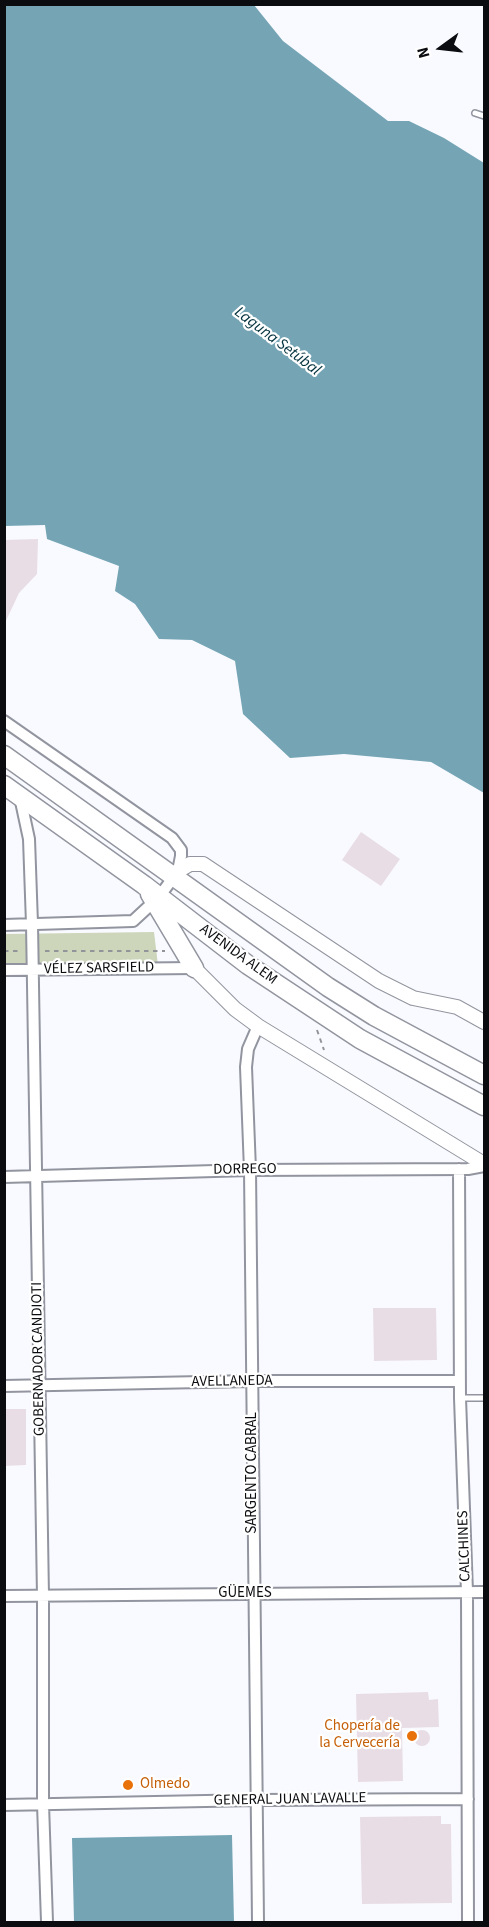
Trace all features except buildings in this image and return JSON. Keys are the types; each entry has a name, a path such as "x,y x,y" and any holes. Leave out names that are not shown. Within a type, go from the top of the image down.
{"highway":[{"name":"AVENIDA ALEM","path":"4,755 176,874 328,987 374,1016 484,1075"},
{"name":"AVENIDA ALEM","path":"4,785 248,965 360,1039 484,1106"},
{"path":"153,895 194,968"}],"street":[{"path":"4,721 172,838 181,850 176,874"},
{"name":"GOBERNADOR CANDIOTI","path":"20,796 29,839 32,924 43,1596 43,1804 47,1923"},
{"path":"4,925 133,921 153,895 176,874 189,864 203,864 379,981 413,998 457,1007 484,1022"},
{"path":"194,968 235,1009 258,1026 484,1165"},
{"name":"VÉLEZ SARSFIELD","path":"4,970 194,968"},
{"name":"SARGENTO CABRAL","path":"258,1026 248,1049 246,1067 250,1170 258,1923"},
{"name":"DORREGO","path":"4,1177 250,1170 459,1169 484,1165"},
{"name":"CALCHINES","path":"459,1169 459,1381 467,1592 468,1923"},
{"name":"AVELLANEDA","path":"4,1386 459,1381"},
{"name":"GÜEMES","path":"4,1596 484,1592"},
{"name":"GENERAL JUAN LAVALLE","path":"4,1805 468,1799"}],"lane":[{"path":"475,112 484,116"},
{"path":"460,1398 484,1398"}],"path":[{"path":"4,951 145,951"}],"green space":[{"path":"154,932 158,965 5,965 4,934"}],"water":[{"name":"Laguna Setúbal","path":"4,5 254,5 283,41 388,121 409,121 444,138 484,163 484,793 431,762 344,754 290,758 243,714 235,661 192,640 159,639 135,604 115,591 119,566 47,539 45,525 5,526"},
{"path":"232,1835 234,1922 74,1922 72,1838"}],"place":[{"name":"Chopería de la Cervecería","path":"412,1736"},
{"name":"Olmedo","path":"128,1785"}]}
